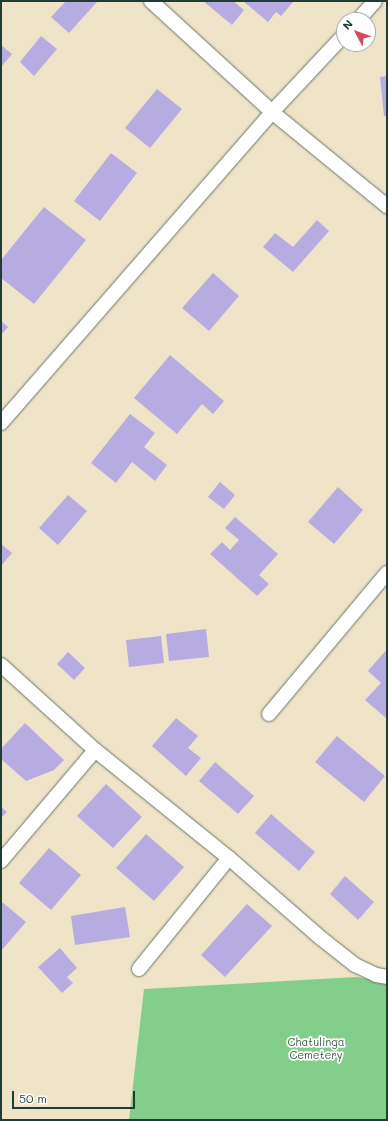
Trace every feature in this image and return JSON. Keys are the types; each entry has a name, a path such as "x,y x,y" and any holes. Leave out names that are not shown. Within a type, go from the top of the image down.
{"street":[{"path":"151,1 272,112 387,206"},
{"path":"366,12 376,1"},
{"path":"1,422 272,112 336,44"},
{"path":"269,714 387,573"},
{"path":"1,665 95,750 229,858 355,965 376,975 387,977"},
{"path":"1,861 95,750"},
{"path":"139,969 229,858"}],"green space":[{"name":"Chatulinga Cemetery","path":"357,977 387,983 387,1120 129,1120 144,989"}],"building":[{"path":"66,1 97,2 69,33 51,17"},
{"path":"203,1 233,1 244,10 232,25"},
{"path":"243,1 294,1 281,16 276,12 268,22"},
{"path":"41,36 57,49 34,76 20,62"},
{"path":"1,45 12,54 1,67"},
{"path":"387,76 387,116 384,116 380,77"},
{"path":"157,89 182,109 150,148 125,128"},
{"path":"111,153 137,173 100,221 74,201"},
{"path":"44,207 86,240 34,304 1,278 1,260"},
{"path":"317,220 329,231 293,272 263,247 275,233 293,247"},
{"path":"213,273 239,296 209,331 182,308"},
{"path":"1,321 8,327 1,335"},
{"path":"170,355 224,401 213,414 202,404 177,434 134,398"},
{"path":"130,414 155,433 144,447 167,465 155,481 132,462 116,483 91,463"},
{"path":"220,482 235,495 224,509 208,497"},
{"path":"338,487 363,510 334,544 308,522"},
{"path":"68,495 87,511 58,545 39,528"},
{"path":"235,517 278,554 259,575 269,584 257,596 210,554 222,542 230,550 239,540 225,528"},
{"path":"1,544 12,553 1,566"},
{"path":"206,629 209,657 169,661 166,634"},
{"path":"161,636 164,663 129,667 126,640"},
{"path":"387,649 387,719 365,700 381,683 368,671"},
{"path":"68,652 85,668 74,680 57,664"},
{"path":"176,718 198,736 188,748 201,758 186,776 152,746"},
{"path":"25,723 64,760 54,770 26,781 1,759 1,749"},
{"path":"337,736 385,776 364,802 315,762"},
{"path":"215,762 254,796 238,814 199,781"},
{"path":"106,784 142,817 113,848 77,816"},
{"path":"1,807 7,812 1,818"},
{"path":"271,814 315,852 299,871 255,833"},
{"path":"146,834 184,867 154,901 116,868"},
{"path":"49,848 81,875 51,910 19,883"},
{"path":"345,876 374,902 358,920 330,894"},
{"path":"2,902 26,922 1,951 1,904"},
{"path":"247,904 272,926 225,977 201,955"},
{"path":"125,907 130,937 75,945 71,916"},
{"path":"60,948 77,968 67,977 73,983 62,993 38,967"}]}
